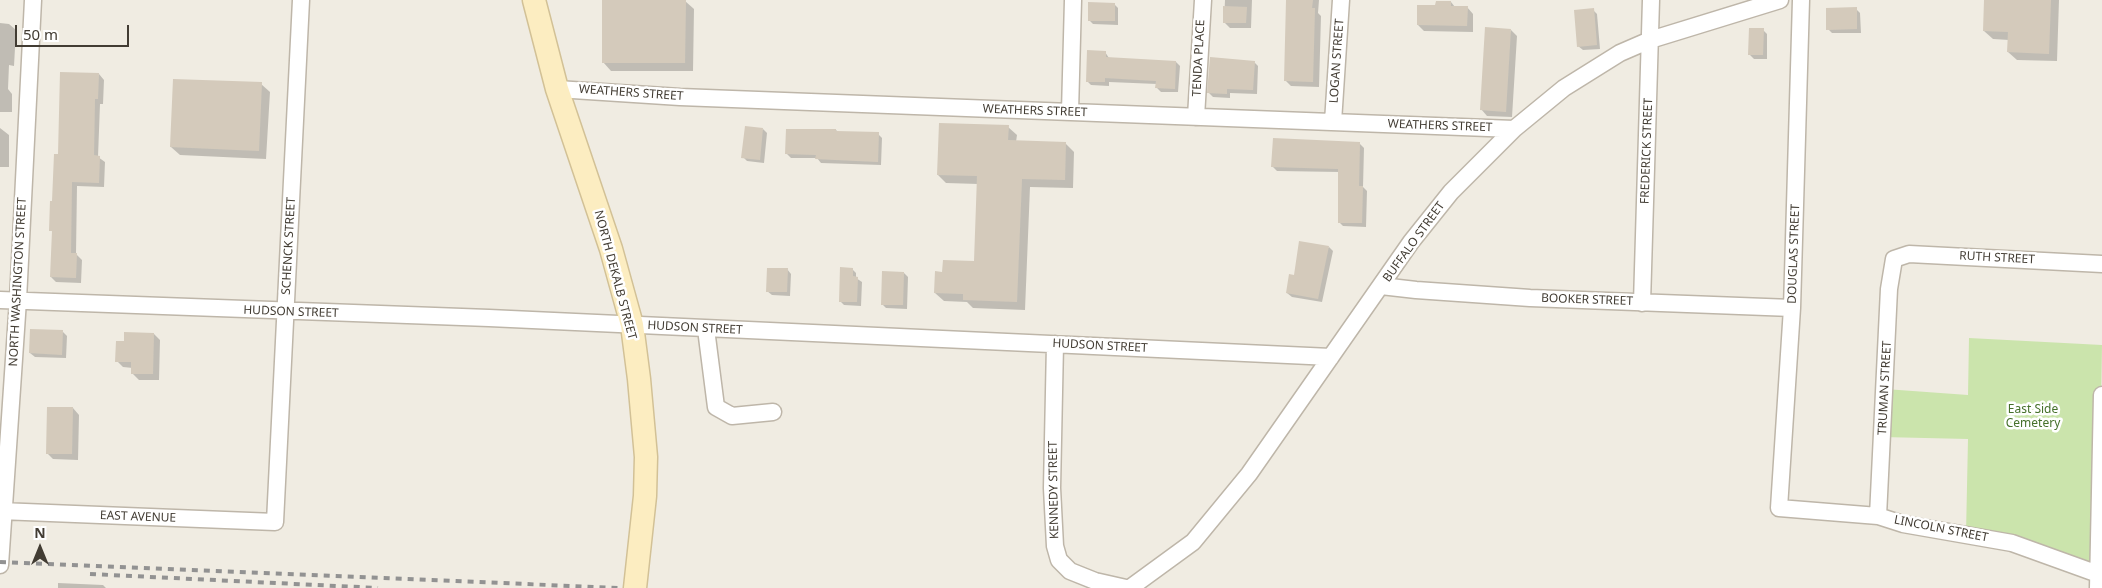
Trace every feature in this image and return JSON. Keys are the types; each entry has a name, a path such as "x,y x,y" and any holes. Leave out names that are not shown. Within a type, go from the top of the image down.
{"main road":[{"name":"NORTH DEKALB STREET","path":"534,0 557,89 611,249 632,325 640,380 646,457 645,496 635,588"}],"street":[{"name":"NORTH WASHINGTON STREET","path":"0,565 2,512 18,300 33,0"},
{"name":"SCHENCK STREET","path":"275,522 301,0"},
{"path":"1070,112 1073,0"},
{"name":"TENDA PLACE","path":"1196,117 1203,0"},
{"name":"LOGAN STREET","path":"1333,122 1341,0"},
{"name":"FREDERICK STREET","path":"1642,302 1651,0"},
{"name":"BUFFALO STREET","path":"1128,588 1193,542 1249,474 1411,242 1451,192 1514,129 1564,88 1591,69 1650,40 1780,0"},
{"name":"DOUGLAS STREET","path":"1779,508 1792,308 1801,0"},
{"name":"WEATHERS STREET","path":"557,89 680,97 1514,129"},
{"name":"RUTH STREET","path":"1894,259 1909,254 2102,264"},
{"name":"TRUMAN STREET","path":"1878,516 1889,289 1894,259"},
{"name":"BOOKER STREET","path":"1381,286 1530,298 1792,308"},
{"name":"HUDSON STREET","path":"0,300 632,325 1331,356"},
{"path":"706,329 716,407 732,416 773,412"},
{"name":"KENNEDY STREET","path":"1055,344 1052,488 1055,546 1059,560 1070,572 1095,581 1128,588"},
{"path":"2098,581 2102,395"},
{"name":"LINCOLN STREET","path":"1779,508 1878,516 1903,524 2012,543 2098,581"},
{"name":"EAST AVENUE","path":"2,512 275,522"}],"green space":[{"name":"East Side Cemetery","path":"1969,338 2102,345 2098,574 1966,534 1968,439 1882,437 1885,389 1968,395"}],"building":[{"path":"602,0 686,0 685,63 602,63"},
{"path":"1286,0 1313,0 1312,8 1315,8 1313,82 1284,81"},
{"path":"1984,0 2051,0 2049,54 2007,52 2008,32 1983,31"},
{"path":"1436,1 1451,1 1451,6 1468,6 1467,26 1417,25 1417,5 1435,5"},
{"path":"1088,2 1115,3 1115,21 1088,21"},
{"path":"1223,6 1247,7 1246,23 1223,23"},
{"path":"1857,7 1857,29 1826,30 1826,8"},
{"path":"1594,8 1597,45 1577,47 1574,10"},
{"path":"1485,27 1511,29 1506,112 1480,110"},
{"path":"1749,28 1764,28 1763,55 1748,55"},
{"path":"1087,50 1106,51 1106,57 1176,61 1175,89 1155,88 1156,81 1105,78 1105,82 1086,82"},
{"path":"1210,57 1255,61 1253,90 1227,89 1227,94 1207,93"},
{"path":"60,72 99,73 98,99 95,99 94,155 100,156 99,183 72,182 71,253 77,253 76,278 50,277 52,231 49,231 50,201 52,201 54,154 58,154"},
{"path":"173,79 262,82 259,151 170,147"},
{"path":"939,123 1009,125 1008,140 1066,142 1065,180 1022,179 1017,302 963,300 963,294 934,293 935,271 942,272 943,260 974,261 977,176 937,175"},
{"path":"745,126 763,128 760,160 741,158"},
{"path":"786,129 836,129 836,131 879,132 878,162 815,159 816,155 785,154"},
{"path":"1273,138 1360,142 1359,186 1363,186 1362,223 1338,223 1338,169 1271,167"},
{"path":"1299,241 1329,246 1318,299 1286,293 1289,274 1294,275"},
{"path":"840,267 853,268 853,276 858,277 857,302 839,302"},
{"path":"767,268 788,268 787,292 766,292"},
{"path":"882,271 904,272 903,305 881,305"},
{"path":"30,329 63,330 62,355 29,353"},
{"path":"124,332 154,333 153,374 131,374 131,362 115,362 116,341 124,341"},
{"path":"47,407 73,407 72,454 46,454"}],"railway":[{"path":"0,562 620,588"},
{"path":"90,574 378,588"}]}
